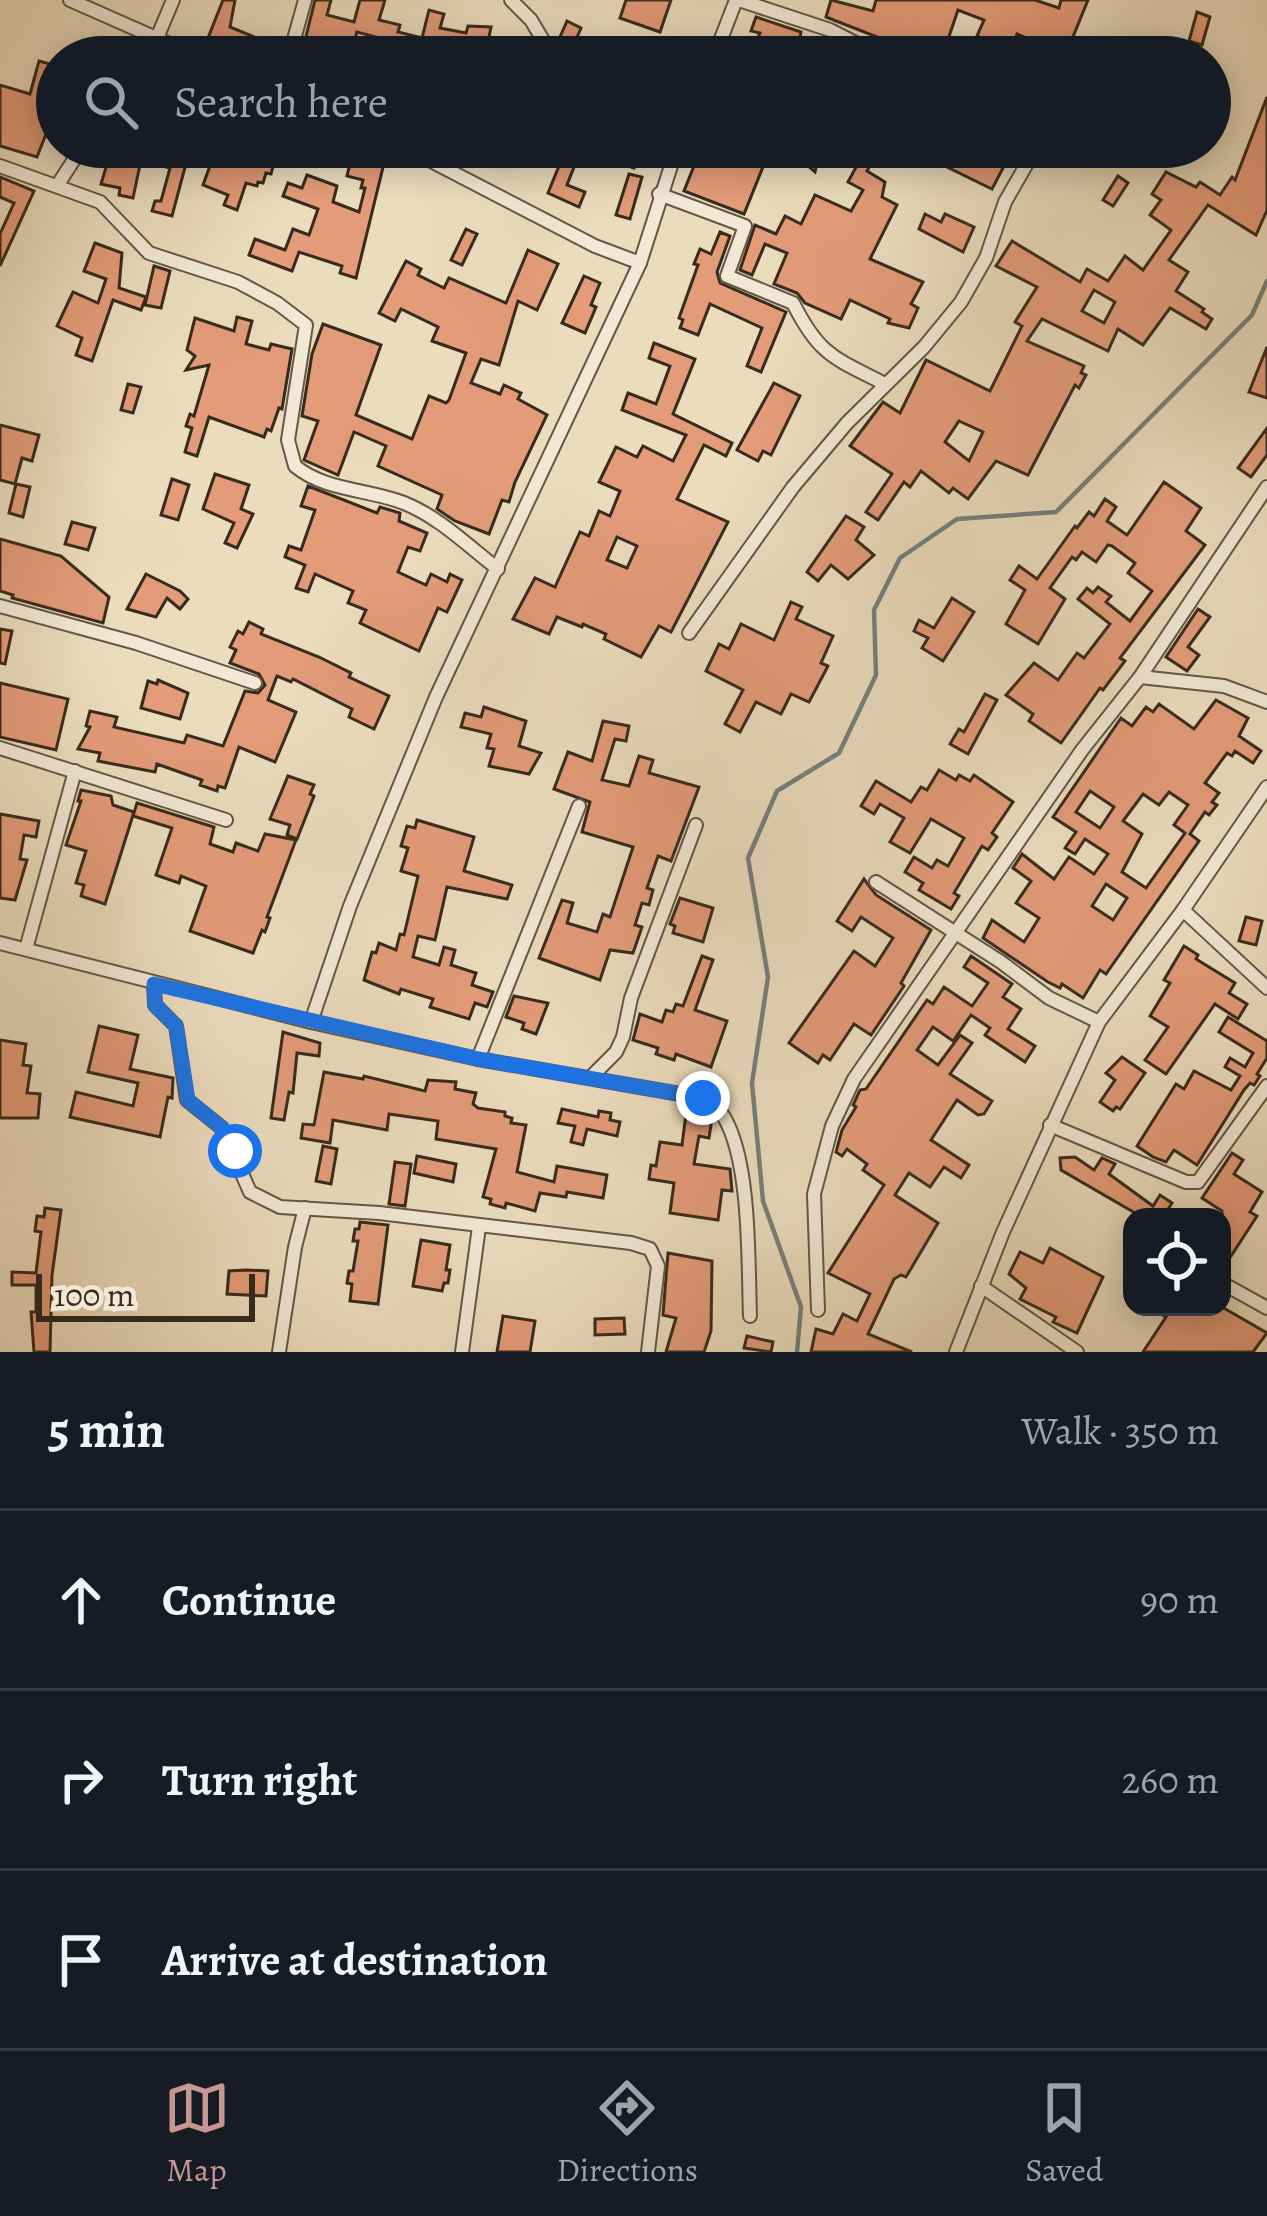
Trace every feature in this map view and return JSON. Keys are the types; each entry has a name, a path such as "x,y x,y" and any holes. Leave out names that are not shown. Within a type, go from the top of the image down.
{"street":[{"path":"70,0 155,36"},
{"path":"157,36 172,0"},
{"path":"295,36 305,0"},
{"path":"512,0 541,36"},
{"path":"722,36 737,0 842,36"},
{"path":"0,166 100,202 149,253 238,282 294,314 306,325 288,440 295,466 324,482 397,500 424,512 498,569"},
{"path":"57,186 69,168"},
{"path":"449,168 523,210 640,263"},
{"path":"310,1022 350,906 436,697 640,263 669,168"},
{"path":"689,633 793,487 961,302 986,258 1005,202 1024,168"},
{"path":"659,194 745,226 727,276 793,304 810,338 825,353 883,383"},
{"path":"818,1310 814,1194 832,1126 854,1078 1082,750 1140,677 1267,487"},
{"path":"0,606 255,683"},
{"path":"1140,677 1224,686 1267,702"},
{"path":"0,748 226,820"},
{"path":"26,949 75,772"},
{"path":"956,1352 1050,1125 1099,1022 1267,787"},
{"path":"478,1059 579,806"},
{"path":"590,1078 616,1052 623,1037 631,998 696,825"},
{"path":"876,882 1049,998 1099,1022"},
{"path":"1183,910 1267,988"},
{"path":"0,943 310,1022 478,1059 703,1098 722,1112 733,1137 746,1217 750,1316"},
{"path":"154,984 155,1005 176,1026 188,1100 222,1128 250,1192 280,1208 632,1243 650,1249 658,1266 648,1352"},
{"path":"1050,1125 1186,1182 1198,1182 1267,1086"},
{"path":"279,1352 305,1208"},
{"path":"462,1352 479,1227"},
{"path":"981,1286 1077,1352"},
{"path":"1231,1288 1267,1308"}],"building":[{"path":"223,0 235,0 230,27 252,36 209,36"},
{"path":"315,0 331,0 327,15 354,22 360,0 385,0 379,20 400,25 398,32 414,36 357,32 356,36 306,36"},
{"path":"626,0 671,0 660,32 620,18"},
{"path":"831,0 873,11 876,0 1035,0 1059,8 1061,0 1088,0 1073,36 977,36 984,20 958,10 949,36 874,36 826,17"},
{"path":"429,10 444,14 440,28 466,33 468,26 491,27 489,36 422,36"},
{"path":"1197,12 1210,17 1205,36 1190,36"},
{"path":"756,17 801,32 800,36 758,36 751,31"},
{"path":"567,21 581,28 578,36 560,36"},
{"path":"36,72 36,157 0,146 0,85 30,94"},
{"path":"1267,97 1267,210 1256,235 1208,205 1169,260 1188,272 1176,291 1212,319 1206,329 1170,308 1143,345 1118,329 1108,351 1042,319 1027,341 1084,366 1081,373 1086,375 1079,388 1075,385 1028,475 996,461 968,499 953,488 949,493 921,471 910,487 904,482 878,520 866,512 892,474 850,446 883,402 900,413 926,360 990,391 1022,326 1015,322 1037,287 996,266 1012,241 1080,282 1087,269 1108,281 1125,256 1143,270 1171,230 1150,215 1161,200 1152,194 1166,172 1196,187 1200,182 1220,195 1232,177 1235,180","holes":["1094,290 1115,302 1104,323 1082,311","959,421 983,432 969,461 945,442"]},
{"path":"106,168 139,168 133,198 119,195 120,188 101,184"},
{"path":"170,168 185,168 172,216 152,211 155,201 161,201"},
{"path":"209,168 273,168 263,183 246,183 237,210 224,205 228,195 203,185"},
{"path":"349,168 383,168 356,278 340,273 342,266 299,252 292,271 249,255 255,239 285,250 293,229 309,235 318,209 283,196 288,183 302,188 307,175 337,186 333,202 359,212 363,180 347,176"},
{"path":"558,168 574,168 567,185 585,192 579,207 548,193"},
{"path":"693,168 763,168 744,214 684,191"},
{"path":"856,168 869,168 885,182 882,197 897,205 870,259 923,282 911,304 918,308 909,328 888,323 890,319 850,300 841,319 805,303 797,293 774,284 787,253 765,244 752,275 740,270 755,225 776,234 785,216 801,224 815,195 851,211 863,190 848,182"},
{"path":"949,168 1003,168 992,189"},
{"path":"629,174 642,177 630,219 616,215"},
{"path":"1118,176 1128,183 1113,206 1103,200"},
{"path":"0,177 34,191 0,266 0,234 14,203 0,197"},
{"path":"925,214 941,222 945,214 974,227 963,252 919,229"},
{"path":"466,229 477,234 462,265 451,260"},
{"path":"720,232 730,236 717,272 720,283 786,312 761,372 747,366 762,328 710,304 698,335 680,328 700,249 711,254"},
{"path":"95,243 122,253 119,288 146,297 141,310 113,300 92,361 76,355 82,338 57,326 73,292 98,303 106,279 84,271"},
{"path":"528,250 558,264 537,310 518,301 499,365 481,359 471,383 500,394 504,385 547,415 509,502 502,500 489,534 437,509 442,495 378,466 386,446 354,432 338,475 304,460 318,421 302,416 312,354 323,324 381,345 356,415 412,439 429,396 449,400 466,353 432,341 438,327 401,309 395,321 379,313 406,261 421,269 418,275 444,288 449,278 506,303"},
{"path":"154,266 170,271 161,308 145,305"},
{"path":"584,276 600,283 585,333 562,323"},
{"path":"237,317 252,321 246,344 292,349 282,409 264,437 209,417 197,456 185,452 192,428 186,426 190,414 194,416 209,365 186,370 195,356 187,350 195,318 234,331"},
{"path":"654,343 695,359 673,414 732,443 726,456 704,445 677,499 728,522 671,632 659,626 641,657 583,624 557,617 549,634 513,619 535,578 555,587 580,532 589,536 599,511 610,516 620,491 599,482 616,447 637,457 643,446 673,461 686,435 622,410 628,393 656,404 670,366 649,358","holes":["617,537 637,546 627,568 607,560"]},
{"path":"1267,347 1267,398 1249,392"},
{"path":"774,383 800,396 771,455 763,451 758,461 737,450"},
{"path":"128,384 141,387 133,413 121,410"},
{"path":"0,425 39,435 32,461 22,458 15,484 0,480"},
{"path":"1267,428 1267,455 1251,477 1238,468"},
{"path":"215,474 249,485 241,509 253,514 237,548 225,543 234,523 203,509"},
{"path":"172,479 189,485 178,520 161,515"},
{"path":"1164,482 1201,508 1186,531 1205,545 1061,743 1029,721 1033,714 1006,695 1034,663 1058,680 1077,653 1084,658 1110,624 1078,599 1087,588 1093,593 1098,587 1111,596 1106,602 1130,621 1152,591 1128,573 1135,563 1112,546 1096,562 1082,552 1076,560 1072,557 1050,588 1065,599 1038,644 1006,624 1025,590 1010,580 1019,566 1037,579 1075,526 1089,512 1094,516 1105,499 1116,507 1107,521 1127,535"},
{"path":"16,484 30,487 23,517 9,513"},
{"path":"308,486 377,513 380,507 400,513 399,521 427,533 420,551 408,547 398,572 426,585 431,574 447,582 450,574 462,580 447,612 438,608 419,651 360,623 366,610 348,603 353,591 315,574 308,592 296,588 305,565 285,557 289,546 301,550 315,510 301,506"},
{"path":"846,516 864,527 856,540 874,555 848,579 831,565 818,581 807,572"},
{"path":"72,522 95,528 88,550 65,544"},
{"path":"0,539 61,556 109,597 103,623 0,591"},
{"path":"146,574 188,599 180,609 167,598 156,617 127,609"},
{"path":"952,598 974,612 943,661 922,648 928,638 914,631 919,620 934,628"},
{"path":"791,602 802,607 796,619 833,636 821,663 828,666 809,702 791,694 781,714 756,702 740,732 725,724 743,690 706,671 719,644 729,649 741,624 774,640"},
{"path":"1198,609 1210,617 1188,647 1199,655 1187,671 1166,657"},
{"path":"249,622 263,629 261,634 319,657 389,696 374,729 349,717 352,709 293,679 277,676 268,700 296,712 275,762 239,747 225,788 218,786 217,791 200,785 202,780 157,764 155,772 98,761 100,753 78,749 90,727 86,726 90,711 117,717 114,727 184,743 187,735 223,746 245,691 258,693 265,685 259,674 230,663 236,650 230,647"},
{"path":"0,629 12,631 5,664 0,663"},
{"path":"158,680 188,693 180,719 141,708 148,681 157,684"},
{"path":"0,683 68,699 56,750 0,737"},
{"path":"985,694 997,700 968,754 950,744 959,729 964,732"},
{"path":"1216,700 1248,718 1239,736 1261,751 1253,763 1235,751 1232,756 1227,753 1205,783 1219,793 1212,802 1217,805 1209,815 1205,812 1190,834 1199,841 1106,974 1100,970 1083,998 1062,984 1060,988 1048,982 983,938 992,920 1024,942 1039,918 1016,903 1031,881 1013,868 1022,854 1054,879 1069,857 1094,874 1108,854 1085,839 1075,854 1065,848 1076,832 1053,817 1121,718 1132,726 1146,707 1153,712 1159,704 1194,729","holes":["1090,791 1114,807 1100,828 1076,812","1169,792 1188,805 1174,825 1185,833 1146,888 1122,872 1142,834 1123,821 1143,794 1159,805","1106,884 1127,898 1113,920 1092,906"]},
{"path":"484,707 526,721 519,746 541,753 529,774 489,766 494,749 487,748 491,734 461,727 465,713 481,717"},
{"path":"603,721 629,726 626,741 615,739 602,780 629,786 639,756 653,760 649,773 699,787 671,861 658,856 647,888 653,890 649,905 642,903 635,925 642,927 633,953 610,950 600,980 539,958 562,900 573,903 567,923 597,932 603,914 610,917 633,847 582,832 590,802 554,789 568,752 592,761"},
{"path":"939,770 956,780 959,775 970,781 974,775 1013,802 992,833 997,837 988,850 982,846 954,893 959,896 951,909 919,890 923,883 905,872 914,857 932,868 937,860 948,866 964,838 931,819 910,853 890,842 904,818 880,804 874,814 861,806 876,781 911,802 921,787 927,790"},
{"path":"288,776 314,785 297,839 287,835 290,825 270,819"},
{"path":"81,790 111,796 113,805 134,812 105,904 81,896 84,885 76,883 86,851 66,845"},
{"path":"137,803 214,827 210,844 233,852 236,843 258,851 265,834 296,840 265,932 262,930 253,953 190,931 206,886 181,876 179,883 156,875 172,828 133,816"},
{"path":"0,814 39,821 36,837 24,835 20,859 27,860 15,900 0,898"},
{"path":"417,820 474,837 464,871 512,885 507,899 447,887 435,940 418,936 413,957 439,965 444,947 455,950 451,965 476,973 472,985 493,992 487,1007 475,1003 469,1019 430,1007 433,999 401,989 399,994 364,980 379,943 396,950 400,934 404,935 418,876 401,871 408,848 401,846 407,826 415,828"},
{"path":"864,879 876,895 931,930 901,983 904,986 871,1035 854,1024 830,1060 823,1055 818,1063 789,1043 854,951 875,966 893,938 861,917 852,931 837,921"},
{"path":"680,898 713,908 703,942 673,933 675,926 670,924"},
{"path":"1246,917 1262,921 1256,945 1239,941"},
{"path":"1184,946 1235,983 1229,993 1247,1004 1238,1019 1215,1004 1166,1074 1145,1060 1168,1027 1150,1016"},
{"path":"702,956 713,960 695,1010 727,1021 711,1067 676,1054 674,1060 656,1054 658,1048 633,1040 640,1014 662,1022 666,1010 683,1006"},
{"path":"971,956 1012,984 1003,997 1021,1009 1008,1029 1035,1046 1025,1062 985,1035 990,1028 971,1015 953,1041 933,1027 917,1050 938,1065 960,1035 972,1043 950,1074 992,1101 978,1115 957,1100 931,1140 969,1165 961,1178 944,1167 930,1187 909,1173 895,1195 938,1223 906,1277 894,1279 868,1334 912,1352 811,1352 816,1329 833,1334 843,1314 857,1321 870,1294 828,1273 884,1185 863,1170 867,1164 847,1149 842,1156 836,1152 842,1130 860,1090 866,1089 927,1000 933,1004 944,987 972,1006 988,983 964,967"},
{"path":"514,996 548,1003 536,1034 522,1029 524,1023 506,1017"},
{"path":"1228,1017 1267,1041 1260,1076 1244,1090 1197,1165 1174,1150 1166,1162 1153,1157 1137,1146 1176,1084 1184,1089 1194,1071 1231,1090 1240,1076 1225,1067 1230,1058 1245,1067 1253,1053 1219,1032"},
{"path":"99,1026 138,1035 130,1069 173,1078 160,1137 70,1117 76,1092 133,1106 138,1083 88,1072"},
{"path":"283,1032 320,1043 319,1056 297,1053 293,1093 289,1092 284,1120 271,1118"},
{"path":"0,1040 26,1044 23,1065 31,1066 27,1093 40,1094 38,1118 0,1118"},
{"path":"1122,1057 1145,1073 1120,1109 1113,1111 1100,1102 1115,1080 1106,1073"},
{"path":"324,1072 425,1091 428,1080 456,1082 455,1089 476,1093 473,1104 478,1108 505,1112 511,1123 526,1125 517,1172 554,1182 557,1166 607,1175 603,1198 540,1193 535,1211 490,1204 491,1199 483,1197 496,1149 436,1139 438,1121 389,1114 387,1130 333,1120 330,1143 301,1138 303,1124 314,1125"},
{"path":"562,1109 598,1117 599,1111 611,1113 610,1120 620,1122 617,1136 587,1129 583,1145 571,1142 575,1126 558,1123"},
{"path":"686,1114 712,1118 709,1138 699,1136 694,1164 730,1169 732,1191 722,1190 718,1220 670,1213 674,1183 649,1179 660,1142 682,1145"},
{"path":"323,1146 337,1149 331,1184 316,1181"},
{"path":"1232,1153 1243,1160 1234,1174 1262,1192 1250,1212 1257,1216 1231,1256 1231,1208 1217,1208 1202,1198"},
{"path":"417,1156 456,1164 453,1182 414,1173"},
{"path":"1075,1157 1094,1170 1102,1158 1115,1164 1109,1174 1153,1206 1160,1195 1172,1203 1169,1208 1126,1208 1061,1170 1060,1158"},
{"path":"395,1162 411,1164 405,1206 389,1204"},
{"path":"45,1208 61,1210 52,1275 50,1352 34,1352 31,1312 36,1312 36,1285 12,1285 12,1272 36,1273 41,1232 35,1231 37,1216 44,1217"},
{"path":"360,1222 388,1225 378,1304 350,1301 352,1284 347,1283"},
{"path":"421,1240 450,1245 448,1283 442,1291 413,1286"},
{"path":"1050,1248 1103,1277 1077,1333 1020,1299 1026,1288 1009,1274 1020,1252 1043,1263"},
{"path":"668,1253 712,1261 711,1331 704,1352 666,1352 676,1318 663,1315"},
{"path":"229,1271 268,1271 266,1296 227,1294"},
{"path":"1231,1312 1267,1333 1253,1352 1143,1352 1166,1317 1231,1316"},
{"path":"503,1316 535,1321 530,1352 497,1352"},
{"path":"624,1318 625,1334 595,1335 595,1319"},
{"path":"747,1336 773,1342 771,1352 744,1348"}],"waterway":[{"path":"797,1352 801,1307 763,1201 752,1083 768,977 748,858 777,791 839,753 876,675 874,610 900,558 957,519 1056,512 1252,315 1267,281"}],"route":[{"path":"235,1151 222,1128 188,1100 176,1026 155,1005 154,984 478,1059 703,1098"}]}
